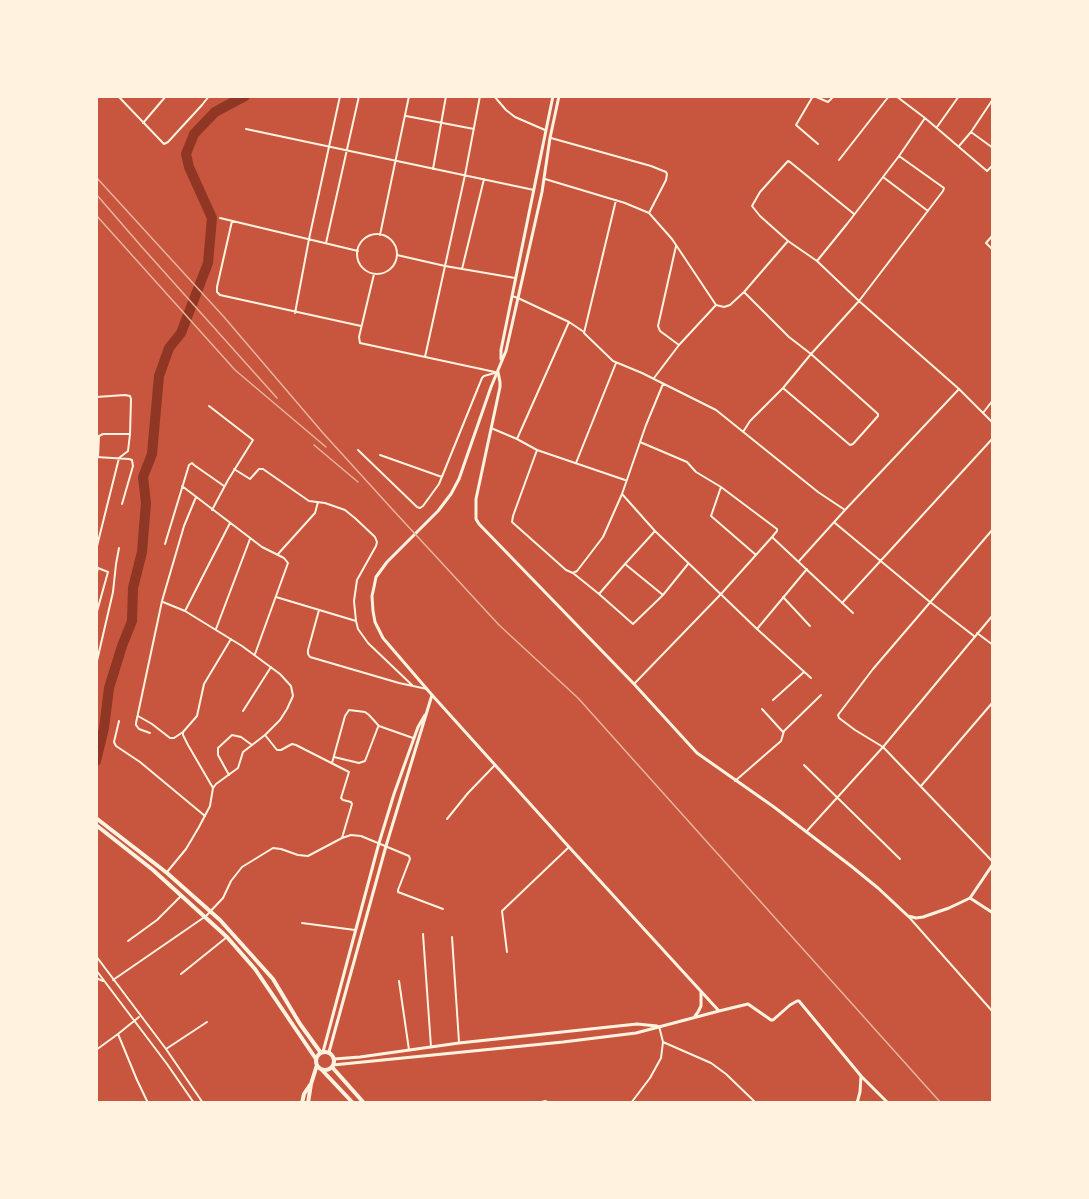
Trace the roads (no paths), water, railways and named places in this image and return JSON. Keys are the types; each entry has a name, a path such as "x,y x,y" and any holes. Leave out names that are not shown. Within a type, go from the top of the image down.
{"main road":[{"path":"96,818 227,937 255,969 321,1069 353,1103"},
{"path":"96,825 147,862 167,873 211,911 273,979 300,1024 322,1052"},
{"path":"322,1052 329,1052 334,1059 333,1066 364,1103"},
{"path":"308,1103 317,1062 322,1052"},
{"path":"321,1069 327,1070 333,1066"},
{"path":"302,1103 304,1094 311,1084"}],"street":[{"path":"144,123 166,96"},
{"path":"120,97 162,143 166,144 209,96"},
{"path":"295,313 340,96"},
{"path":"326,243 359,96"},
{"path":"380,235 409,96"},
{"path":"433,169 446,96"},
{"path":"425,357 480,96"},
{"path":"494,96 515,117 545,130"},
{"path":"501,361 501,350 553,96"},
{"path":"559,96 544,179 506,351 454,488 438,511 387,562 376,577 372,604 375,622 383,638 420,682 719,1011"},
{"path":"819,144 796,125 813,96 828,102 834,96"},
{"path":"839,160 889,96"},
{"path":"896,96 937,127 987,171 993,165"},
{"path":"937,127 959,96"},
{"path":"959,146 993,99"},
{"path":"405,116 474,129"},
{"path":"817,261 899,156 925,118"},
{"path":"246,129 534,190"},
{"path":"971,132 993,148"},
{"path":"550,138 666,172 666,180 649,213"},
{"path":"743,432 750,421 860,301 943,191 944,188 899,156"},
{"path":"854,214 788,161 760,192 752,206 788,241 817,261 959,389 993,423"},
{"path":"883,177 928,211"},
{"path":"462,268 484,179"},
{"path":"544,179 616,200 649,213 672,239 716,305 728,306 744,292 788,241"},
{"path":"584,333 616,200"},
{"path":"220,218 358,250"},
{"path":"232,221 217,292 225,297 361,326"},
{"path":"374,235 385,236 394,244 396,262 387,272 374,274 368,272 359,263 358,250 363,240 374,235"},
{"path":"993,235 986,243 993,250"},
{"path":"676,245 658,326 660,331 680,345"},
{"path":"397,255 516,278"},
{"path":"374,274 361,326 360,343 498,372"},
{"path":"744,292 789,337 878,414 878,418 850,445 783,387"},
{"path":"512,296 569,322 616,363 653,378 716,410 818,492 844,510"},
{"path":"653,378 716,305"},
{"path":"517,440 569,322"},
{"path":"576,463 616,363"},
{"path":"498,372 500,387 476,499 478,524 634,684 697,753 806,831 869,881 908,916 993,1012"},
{"path":"358,450 417,507 423,506 442,477 482,378 498,372"},
{"path":"572,573 577,571 603,537 622,494 663,384"},
{"path":"799,561 959,389"},
{"path":"96,397 125,394 130,396 128,451 119,458 96,549"},
{"path":"983,413 993,400"},
{"path":"209,406 253,440 224,486 213,510"},
{"path":"491,428 537,450 626,481"},
{"path":"122,504 133,462 129,459 97,457 99,436 130,434"},
{"path":"842,603 993,438"},
{"path":"634,684 721,594 777,531 722,487 696,472 687,462 640,442"},
{"path":"537,450 512,522 566,570 599,594 633,624 663,595 688,564"},
{"path":"380,455 442,477"},
{"path":"165,544 189,465 194,465 224,486"},
{"path":"234,470 249,478 260,468 309,501 345,510 375,537 376,546 357,580 354,601 356,621 368,644 413,686"},
{"path":"182,486 267,550 287,560 288,563 254,654"},
{"path":"722,487 711,516 756,555"},
{"path":"622,494 688,564 811,678"},
{"path":"150,732 136,725 162,602 184,526 196,497"},
{"path":"278,555 315,513 318,502"},
{"path":"185,611 230,523"},
{"path":"834,523 930,602 975,635 993,645"},
{"path":"908,916 923,917 970,898 993,863 883,747 855,730 838,715 873,669 993,529"},
{"path":"599,594 655,531"},
{"path":"772,537 853,613"},
{"path":"216,629 250,538"},
{"path":"96,665 113,592 119,548"},
{"path":"625,564 663,595"},
{"path":"96,576 97,567 108,572 96,615"},
{"path":"758,629 808,569"},
{"path":"276,597 356,621"},
{"path":"783,597 810,626"},
{"path":"162,602 185,611 254,654 280,674 291,686 293,696 280,720 266,735 243,752 238,768 213,788 210,806 205,816 186,849 167,873"},
{"path":"320,610 308,650 310,657 427,689"},
{"path":"806,831 883,747 993,615"},
{"path":"138,716 172,739 183,732 196,716 202,690 231,639"},
{"path":"243,711 271,667"},
{"path":"772,700 804,672"},
{"path":"329,1052 386,846 432,695"},
{"path":"735,781 781,741 783,732 821,695"},
{"path":"921,786 993,702"},
{"path":"762,709 783,732"},
{"path":"332,763 345,716 349,710 364,712 379,726 414,738"},
{"path":"322,1052 394,794 418,727 426,713"},
{"path":"119,721 114,744 140,762 205,816"},
{"path":"334,757 358,763 365,761 379,726"},
{"path":"183,732 213,788"},
{"path":"229,775 218,755 218,748 230,736 235,735 252,745"},
{"path":"266,735 276,750 292,744 296,745 350,772 341,798 352,804 342,838"},
{"path":"447,819 495,765"},
{"path":"804,765 900,859"},
{"path":"113,980 206,916 223,898 238,871 270,849 277,848 298,855 308,855 342,838 356,835 408,855 398,892 443,909"},
{"path":"507,952 502,911 569,848"},
{"path":"128,941 157,920 182,895"},
{"path":"970,898 993,913"},
{"path":"302,923 355,930"},
{"path":"423,934 432,1047"},
{"path":"181,974 227,937"},
{"path":"452,937 459,1043"},
{"path":"96,956 166,1049 194,1103"},
{"path":"96,970 167,1064 203,1103"},
{"path":"96,978 105,982"},
{"path":"399,981 409,1050"},
{"path":"693,1017 701,1006 701,991"},
{"path":"333,1066 636,1033 748,1004 773,1020 790,1005 799,1001 861,1076 888,1103"},
{"path":"96,1050 139,1016"},
{"path":"166,1049 207,1022"},
{"path":"334,1059 637,1024 659,1026"},
{"path":"630,1103 650,1078 661,1058 663,1042 659,1026"},
{"path":"118,1034 148,1103"},
{"path":"663,1042 711,1063 755,1102"},
{"path":"857,1103 861,1076"},
{"path":"538,1103 545,1101 550,1103"}],"waterway":[{"path":"96,761 104,728 109,688 132,621 133,588 142,552 146,503 143,477 152,454 159,376 169,348 181,333 208,263 212,218 189,167 186,154 194,134 215,112 245,96"}],"railway":[{"path":"96,177 224,317 323,433 393,510 499,625 578,698 941,1103"},
{"path":"96,194 277,398"},
{"path":"96,215 235,370 326,447"},
{"path":"314,445 358,482"}]}
